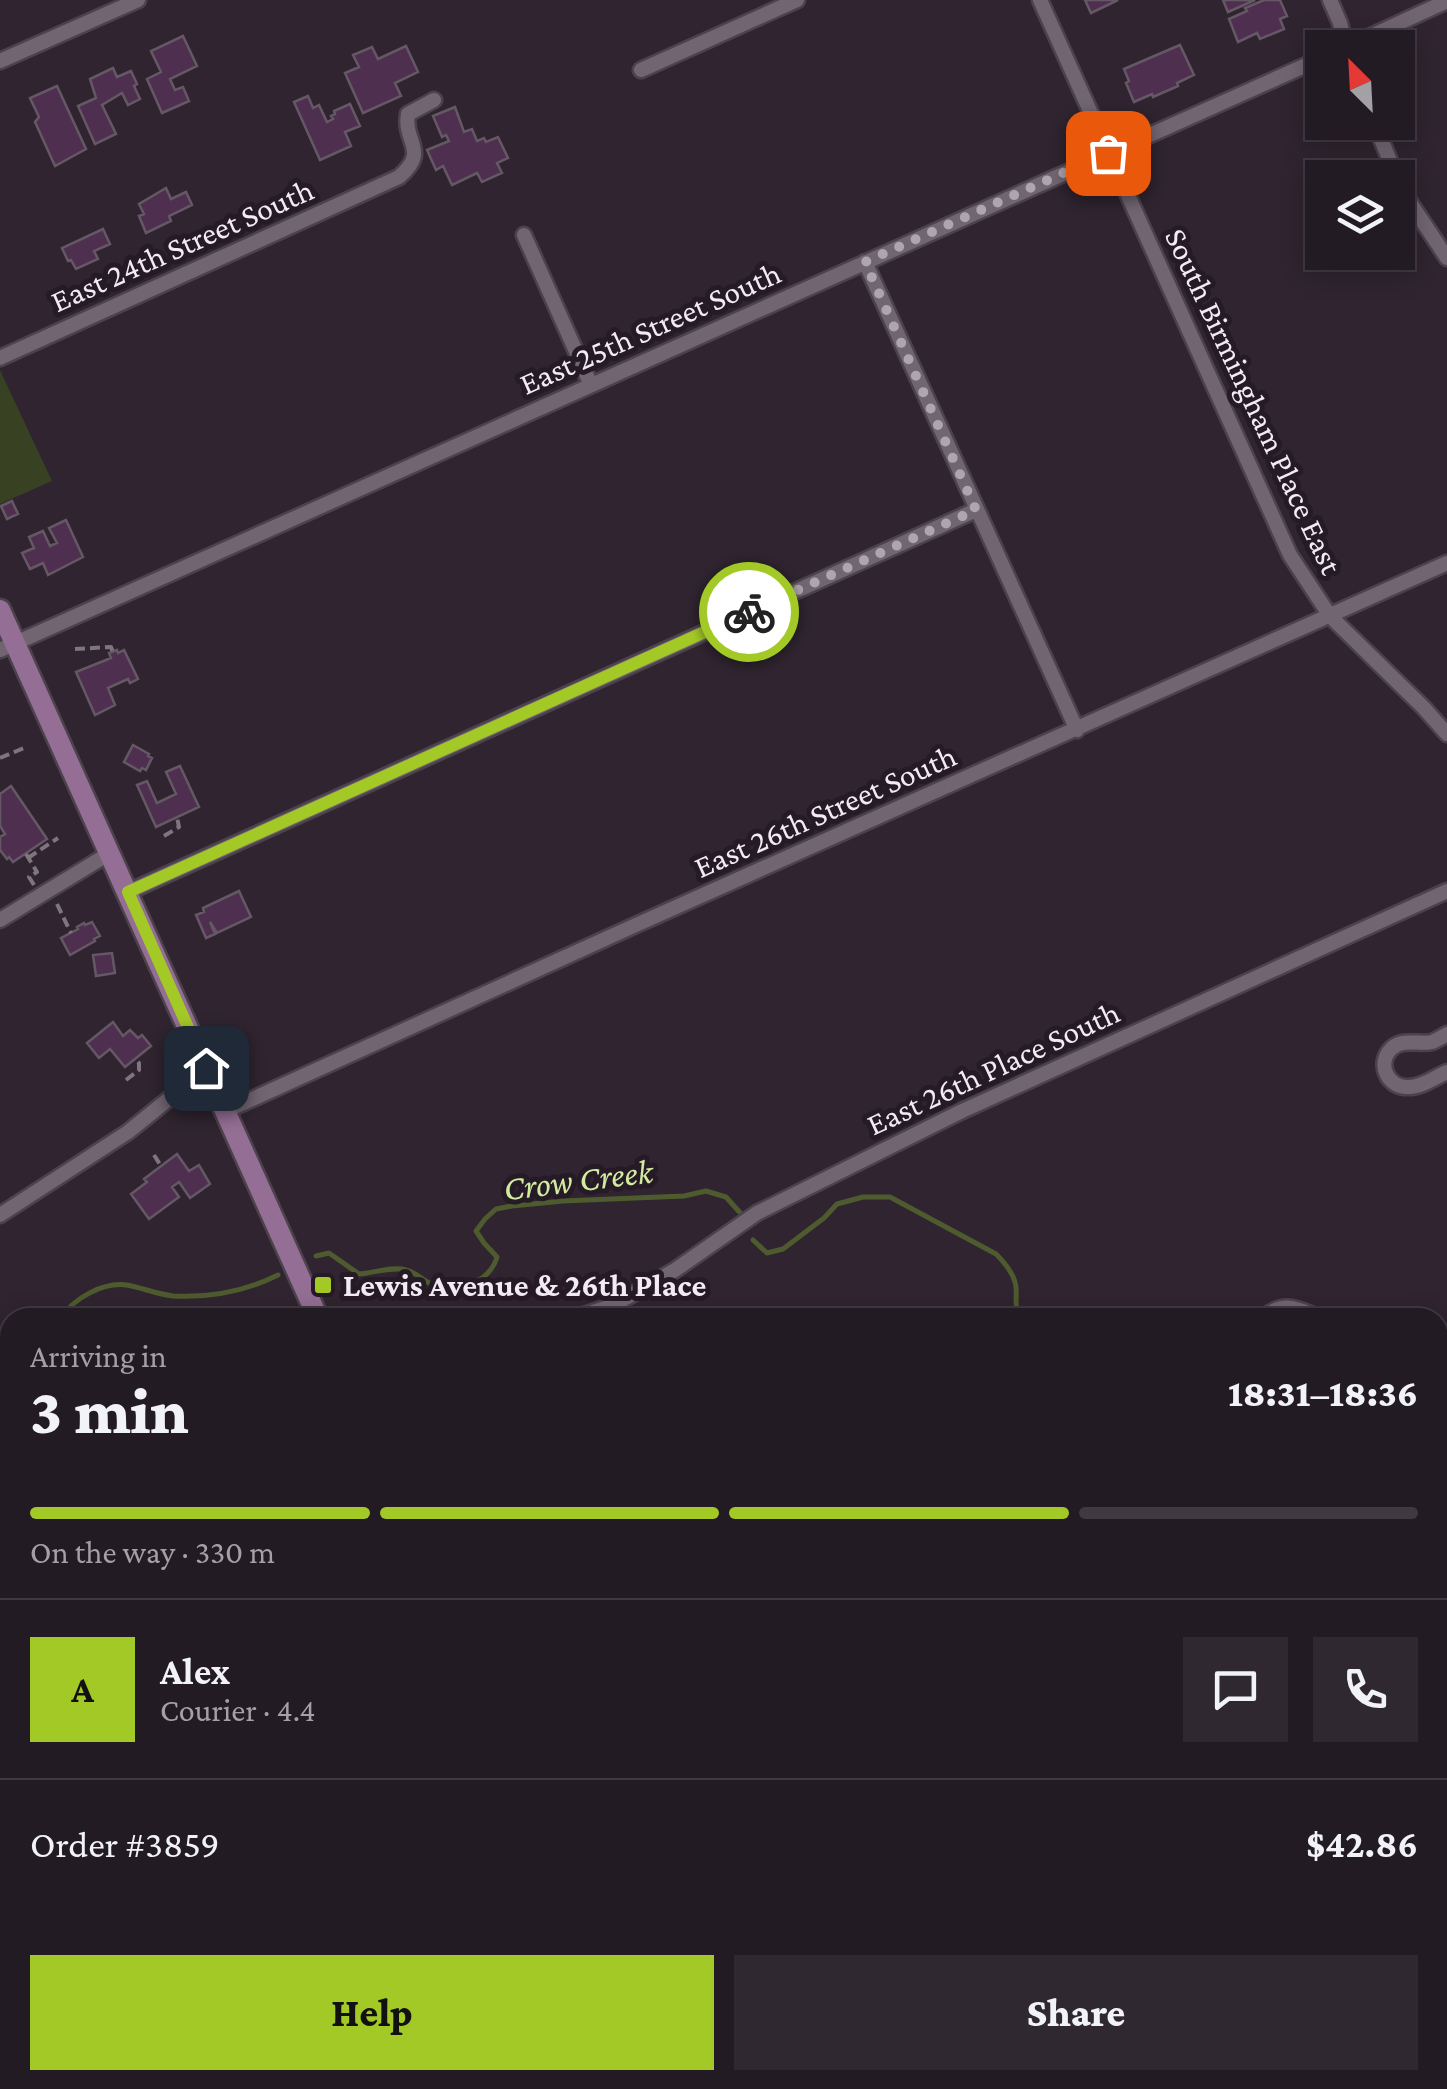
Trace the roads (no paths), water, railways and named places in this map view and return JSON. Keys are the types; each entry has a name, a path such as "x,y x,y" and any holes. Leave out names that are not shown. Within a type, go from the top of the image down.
{"main road":[{"path":"0,610 8,646 110,853 314,1308"}],"street":[{"path":"0,61 138,0"},
{"path":"641,70 797,0"},
{"name":"South Birmingham Place East","path":"1040,0 1290,555 1330,616 1447,734"},
{"path":"1330,0 1342,30"},
{"path":"1383,30 1447,1"},
{"name":"East 25th Street South","path":"8,646 1305,66"},
{"name":"East 24th Street South","path":"0,358 399,178 415,158 415,146 406,124 408,114 434,100"},
{"path":"1415,209 1447,258"},
{"path":"524,235 591,385"},
{"path":"865,262 1077,730"},
{"path":"128,892 976,510"},
{"name":"East 26th Street South","path":"226,1111 1447,563"},
{"path":"0,920 110,853"},
{"name":"East 26th Place South","path":"606,1308 674,1270 757,1213 931,1126 1447,891"},
{"path":"1447,1034 1432,1042 1398,1045 1390,1050 1385,1070 1389,1080 1405,1088 1447,1072"},
{"path":"0,1215 128,1132 206,1068"}],"waterway":[{"name":"Crow Creek","path":"316,1256 329,1253 359,1274 401,1269 433,1285 452,1288 471,1284 493,1266 497,1257 476,1231 496,1209 563,1201 684,1196 706,1191 726,1197 743,1216"},
{"name":"Crow Creek","path":"753,1240 767,1253 783,1249 837,1204 863,1197 890,1197 996,1254 1014,1278 1018,1308"},
{"name":"Crow Creek","path":"69,1308 108,1286 127,1285 173,1296 201,1296 240,1290 278,1275"}],"place":[{"name":"Lewis Avenue & 26th Place","path":"323,1285"}]}
